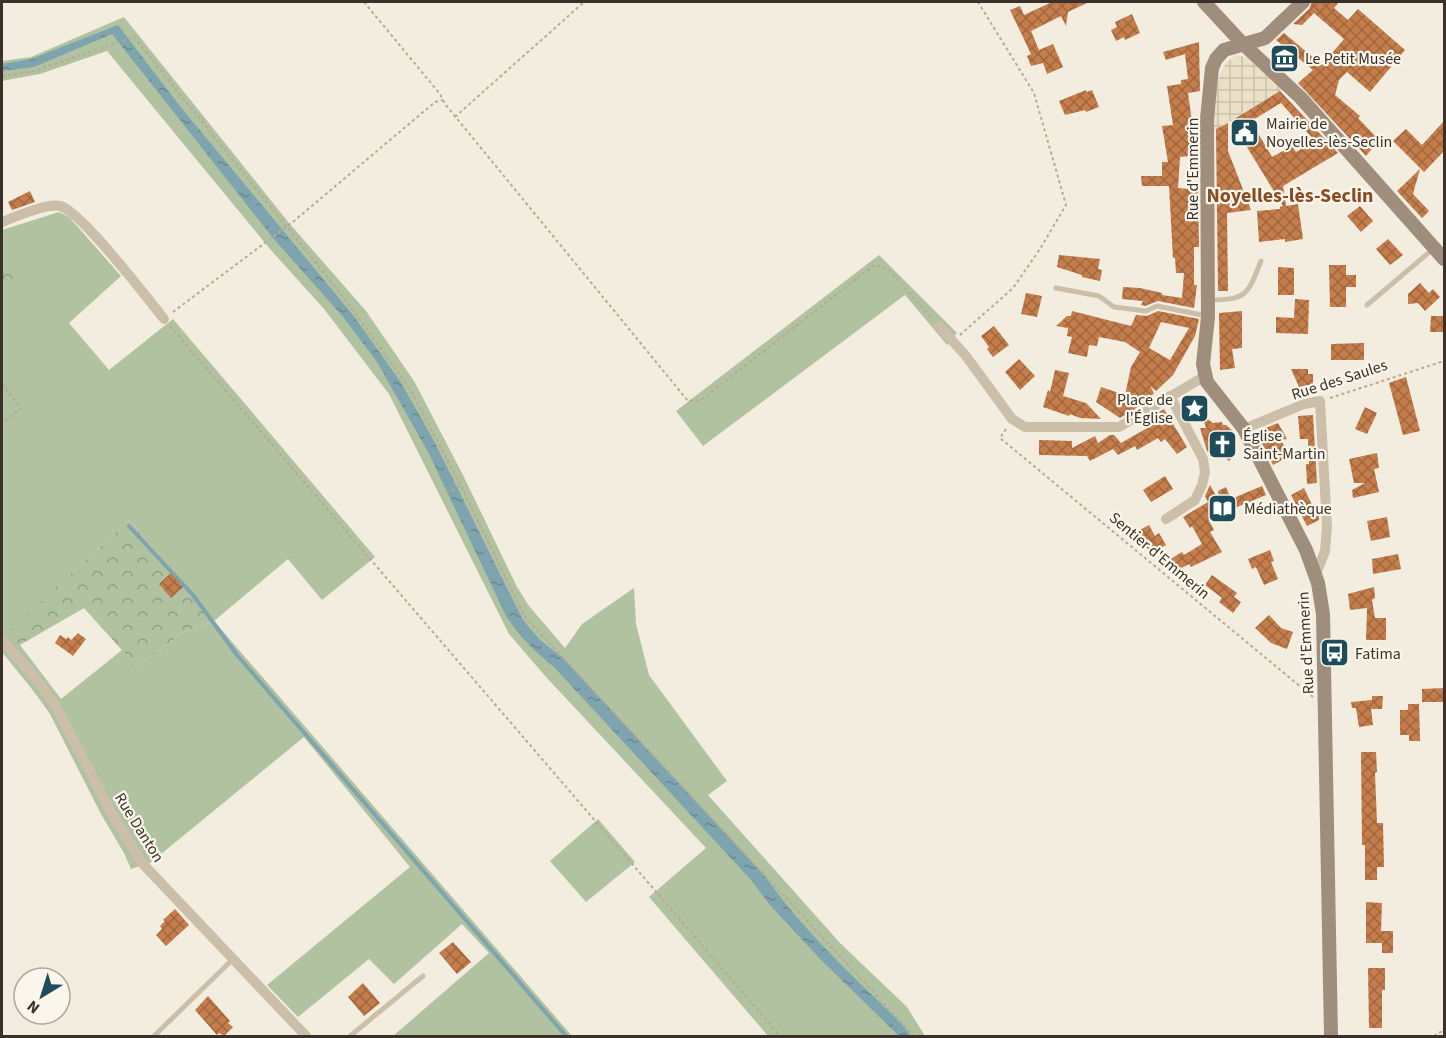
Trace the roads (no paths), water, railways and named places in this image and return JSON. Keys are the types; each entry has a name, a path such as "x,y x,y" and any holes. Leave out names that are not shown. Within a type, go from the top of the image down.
{"main road":[{"path":"1204,2 1242,43 1295,92 1444,259"},
{"name":"Rue d'Emmerin","path":"1303,2 1265,38 1224,50 1216,59 1211,72 1207,119 1208,317 1204,358 1205,376 1210,388 1244,429 1316,574 1323,614 1331,1036"}],"street":[{"path":"2,222 49,206 65,208 80,220 164,319"},
{"path":"939,326 1012,419 1030,428 1119,427 1205,376"},
{"path":"1166,519 1195,500 1205,472 1203,459 1170,396"},
{"name":"Rue des Saules","path":"1244,429 1304,404 1320,401 1327,527 1325,551 1316,574"},
{"name":"Rue Danton","path":"2,639 55,705 112,814 149,872 306,1036"}],"lane":[{"path":"1367,305 1434,248"},
{"path":"1208,300 1231,300 1246,292 1252,284 1261,261"},
{"path":"1056,288 1099,296 1114,307 1146,310 1157,306 1208,317"},
{"path":"154,1036 233,959"},
{"path":"350,1036 423,976"}],"water":[{"path":"118,25 179,105 353,315 400,381 433,439 523,620 540,640 564,659 765,876 812,934 901,1023 911,1036 899,1036 821,960 769,904 751,880 554,667 517,631 506,616 428,452 377,362 344,318 273,238 112,34 34,67 2,71 2,64 31,59"}],"waterway":[{"path":"129,526 193,595 237,655 566,1036"}],"place":[{"name":"Le Petit Musée","path":"1284,58"},
{"name":"Mairie de Noyelles-lès-Seclin","path":"1245,132"},
{"name":"Place de l'Église","path":"1194,408"},
{"name":"Église Saint-Martin","path":"1222,444"},
{"name":"Médiathèque","path":"1223,508"},
{"name":"Fatima","path":"1334,653"}],"district":[{"name":"Noyelles-lès-Seclin","path":"1290,195"}]}
